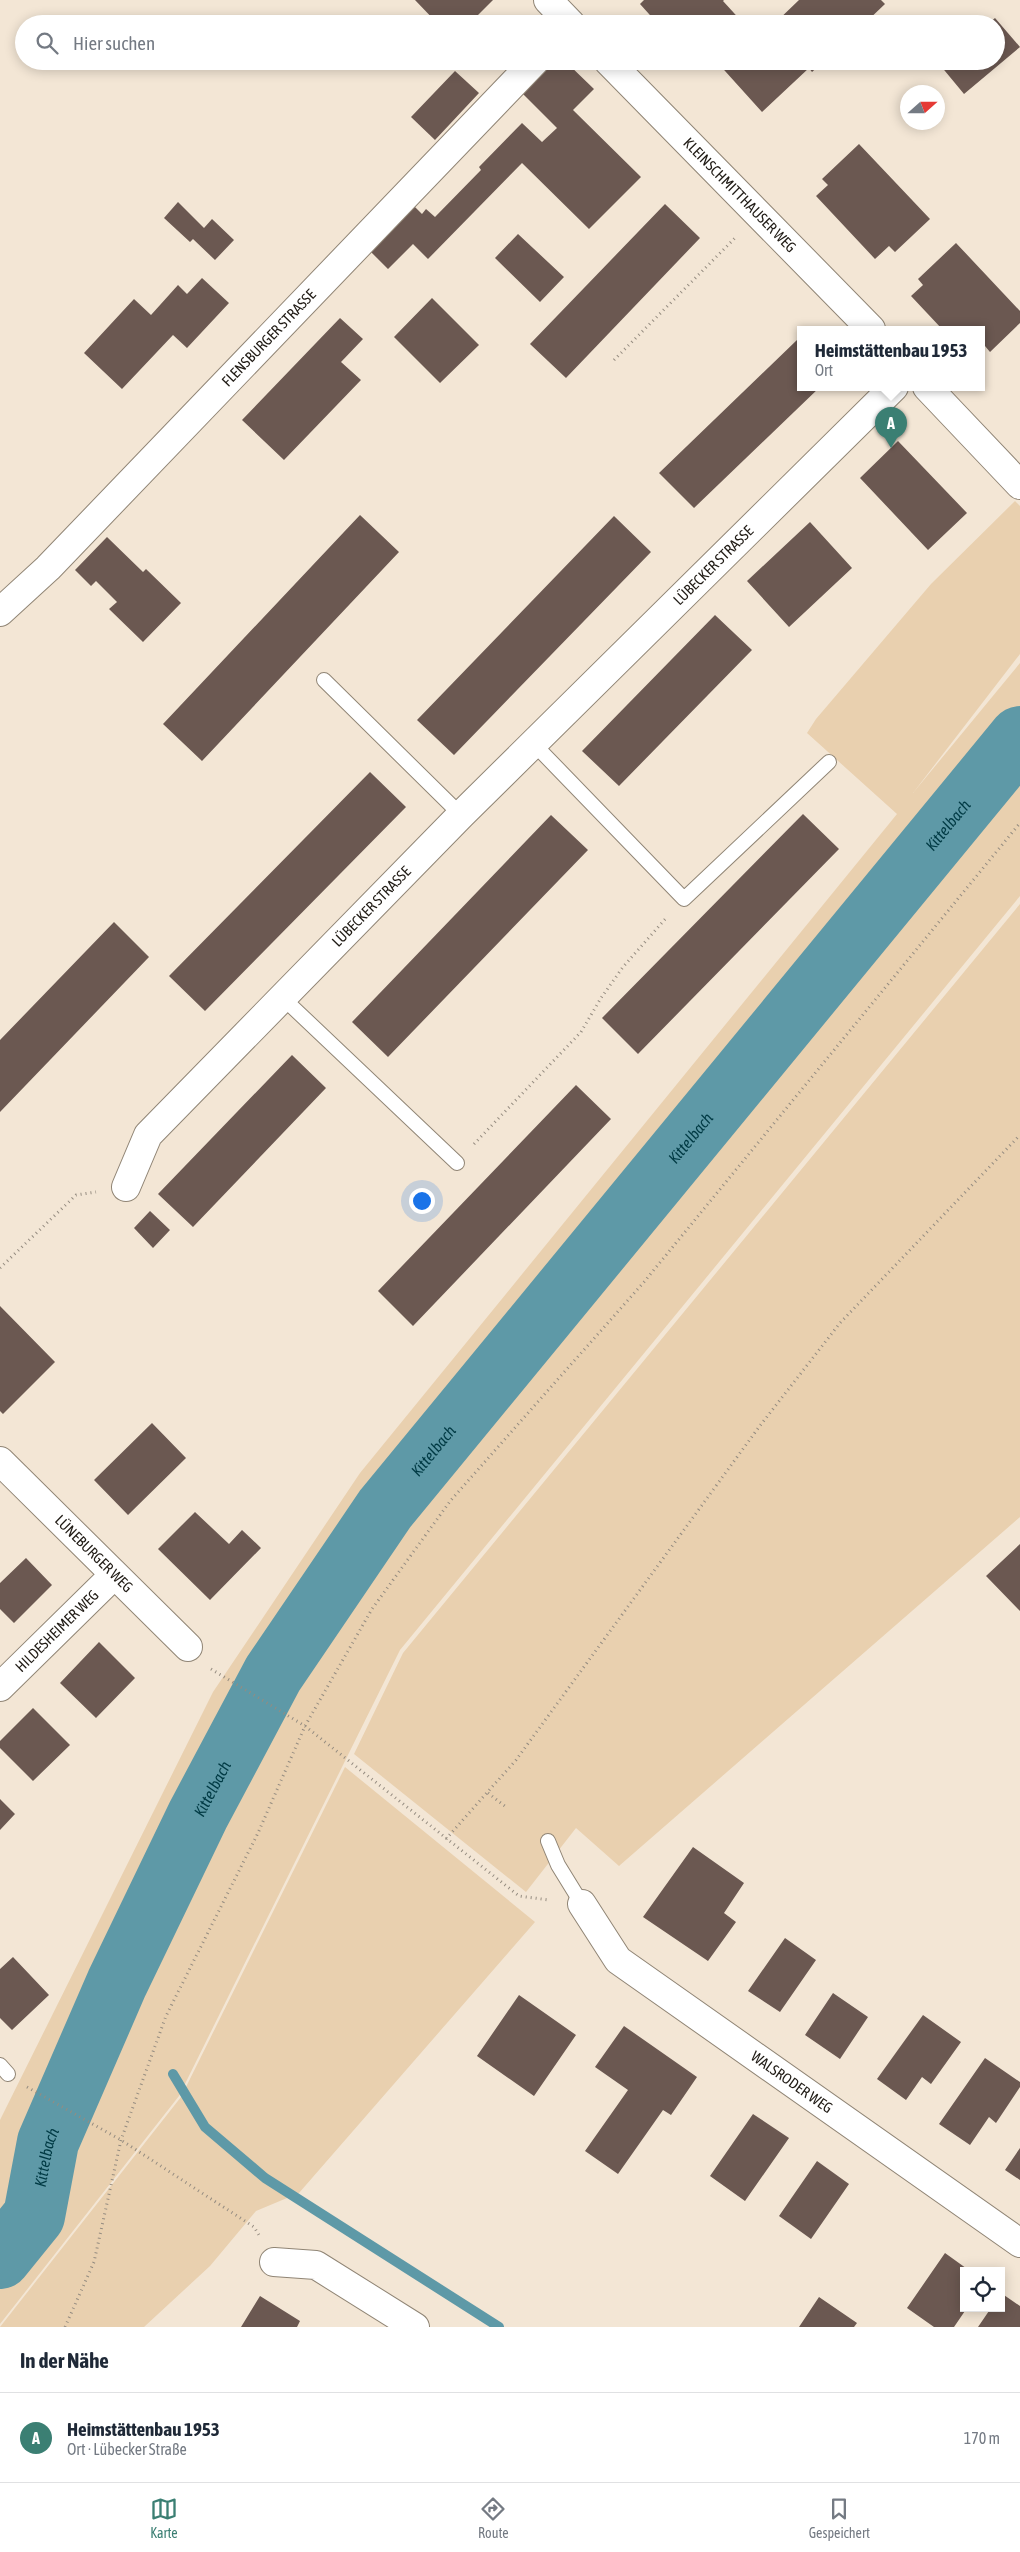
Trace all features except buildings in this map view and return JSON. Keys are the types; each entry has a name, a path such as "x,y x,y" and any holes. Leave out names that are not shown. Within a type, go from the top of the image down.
{"street":[{"path":"548,0 562,15"},
{"name":"FLENSBURGER STRASSE","path":"0,612 48,568 526,70"},
{"name":"KLEINSCHMITTHAUSER WEG","path":"617,70 868,326"},
{"name":"LÜBECKER STRASSE","path":"126,1187 148,1135 532,743 890,391"},
{"path":"931,391 1020,485"},
{"name":"LÜNEBURGER WEG","path":"0,1460 188,1647"},
{"name":"HILDESHEIMER WEG","path":"0,1688 114,1575"},
{"name":"WALSRODER WEG","path":"582,1904 618,1960 1020,2243"},
{"path":"274,2262 316,2265 415,2327"}],"lane":[{"path":"324,680 461,815"},
{"path":"532,743 684,899 829,762"},
{"path":"283,998 457,1163"},
{"path":"548,1841 558,1865 582,1904"}],"path":[{"path":"614,360 758,214"},
{"path":"65,2327 94,2262 121,2140 166,2016 258,1833 305,1726 372,1609 451,1500 644,1282 1020,824"},
{"path":"457,1163 581,1032 601,998 623,968 684,899"},
{"path":"446,1839 488,1794 516,1760 759,1427 840,1323 1020,1135"},
{"path":"0,1268 76,1195"},
{"path":"212,1669 305,1726 519,1896 582,1904"},
{"path":"488,1794 506,1807"},
{"path":"32,2090 121,2140 254,2227 274,2262"}],"shaded area":[{"path":"1015,501 1020,506 1020,654 913,793 1020,663 1020,896 400,1650 179,2096 0,2324 0,2120 213,1692 360,1473 897,814 807,733 816,719 931,584"},
{"path":"1020,904 1020,1517 619,1866 576,1828 526,1892 354,1754 403,1653"},
{"path":"345,1767 535,1922 299,2193 256,2211 210,2266 144,2327 0,2327 181,2097"}],"waterway":[{"name":"Kittelbach","path":"0,2258 34,2216 48,2142 117,1983 198,1815 273,1674 385,1509 1020,737"},
{"path":"117,1983 134,2007"},
{"path":"173,2074 205,2127 265,2178 499,2327"}],"place":[{"name":"Heimstättenbau 1953","path":"891,448"}]}
